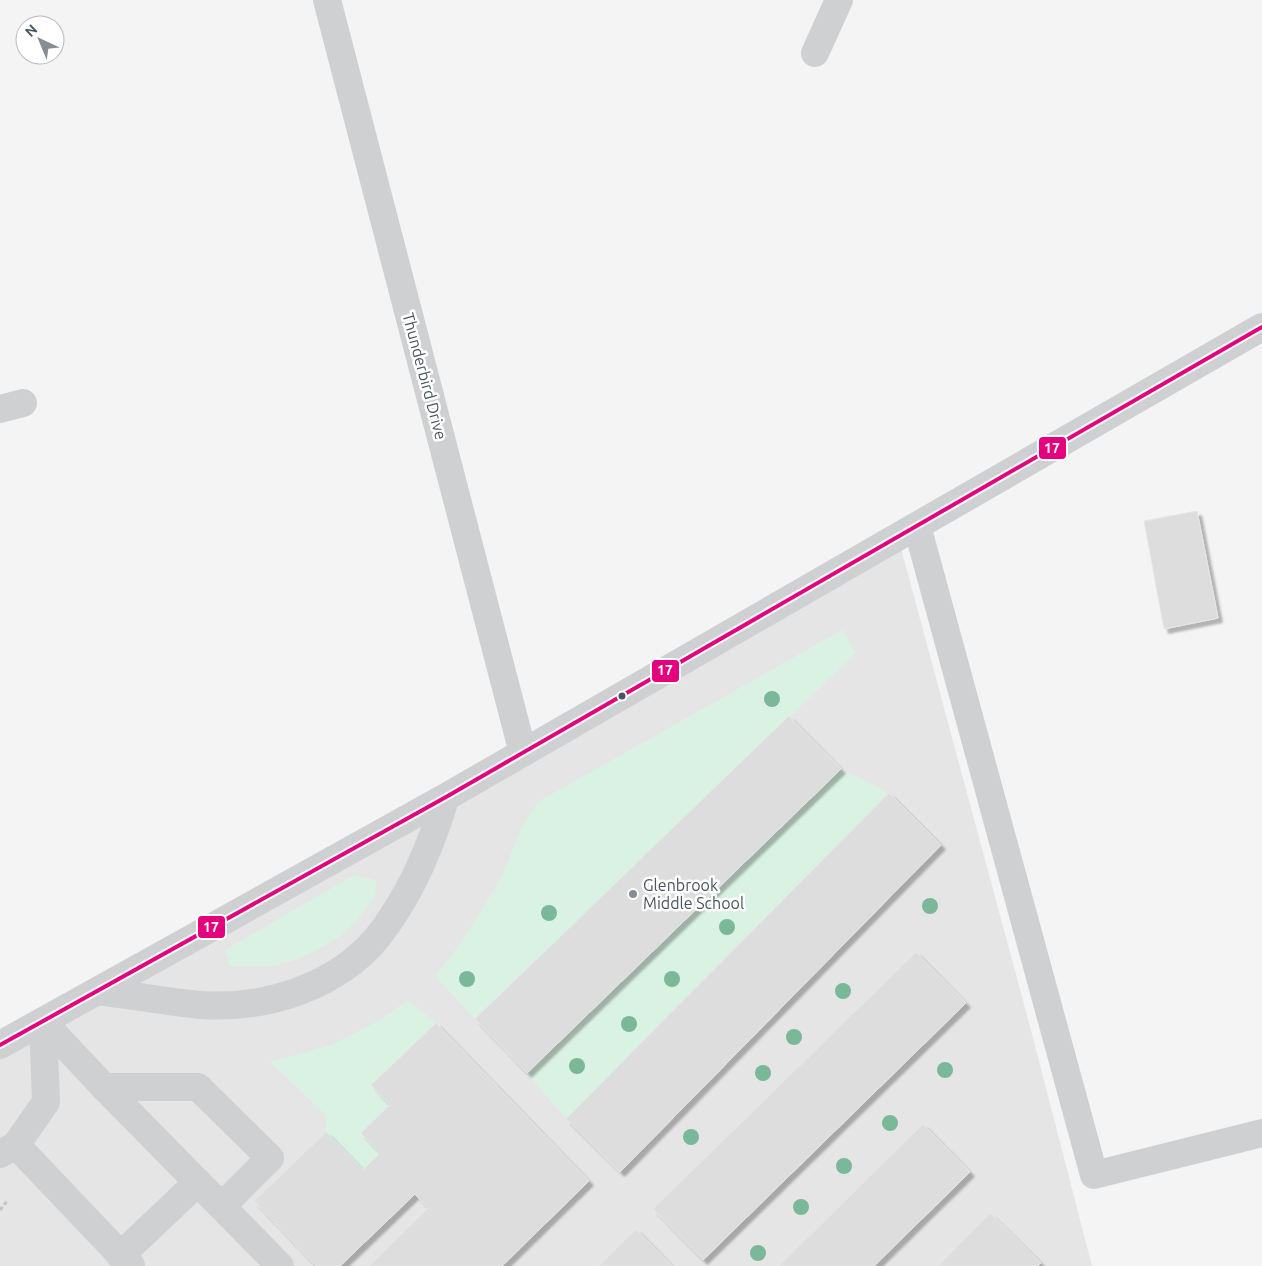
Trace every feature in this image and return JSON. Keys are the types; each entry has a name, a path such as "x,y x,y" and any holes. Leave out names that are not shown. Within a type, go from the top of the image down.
{"street":[{"name":"Thunderbird Drive","path":"327,0 523,753"},
{"path":"815,53 839,0"},
{"path":"0,1045 446,797 1262,328"},
{"path":"917,526 1094,1176 1262,1132"},
{"path":"97,991 203,1005 252,1004 296,993 327,978 370,946 386,924 424,858 446,797"},
{"path":"43,1022 280,1266"},
{"path":"43,1022 46,1102 8,1149 125,1261 198,1182"},
{"path":"104,1086 198,1087 270,1158 222,1206"}],"path":[{"path":"0,1210 8,1200"}],"shaded area":[{"name":"Glenbrook Middle School","path":"898,537 1032,1034 1092,1266 0,1266 0,1045"}],"green space":[{"path":"842,630 856,653 475,1019 435,976 457,948 502,876 522,827 538,802"},
{"path":"841,769 889,793 566,1119 527,1073"},
{"path":"354,875 376,880 375,897 357,920 339,937 315,951 292,961 270,966 230,966 225,950"},
{"path":"408,1000 436,1023 371,1085 390,1105 361,1133 380,1153 363,1170 326,1132 326,1115 270,1062 332,1045 380,1020"}],"building":[{"path":"1197,511 1218,618 1164,629 1144,521"},
{"path":"789,716 841,769 527,1073 475,1019"},
{"path":"889,793 941,845 620,1172 566,1119"},
{"path":"916,952 966,1003 703,1260 653,1209"},
{"path":"436,1023 589,1181 502,1266 369,1266 428,1208 415,1194 340,1266 316,1266 254,1201 326,1132 363,1170 380,1153 361,1133 390,1105 371,1085"},
{"path":"923,1124 970,1172 874,1266 779,1266"},
{"path":"990,1213 1041,1263 1038,1266 938,1266"},
{"path":"636,1229 672,1266 599,1266"}],"transit line":[{"name":"17","path":"0,1045 446,797 1262,327"}],"place":[{"name":"Glenbrook Middle School","path":"633,894"}]}
